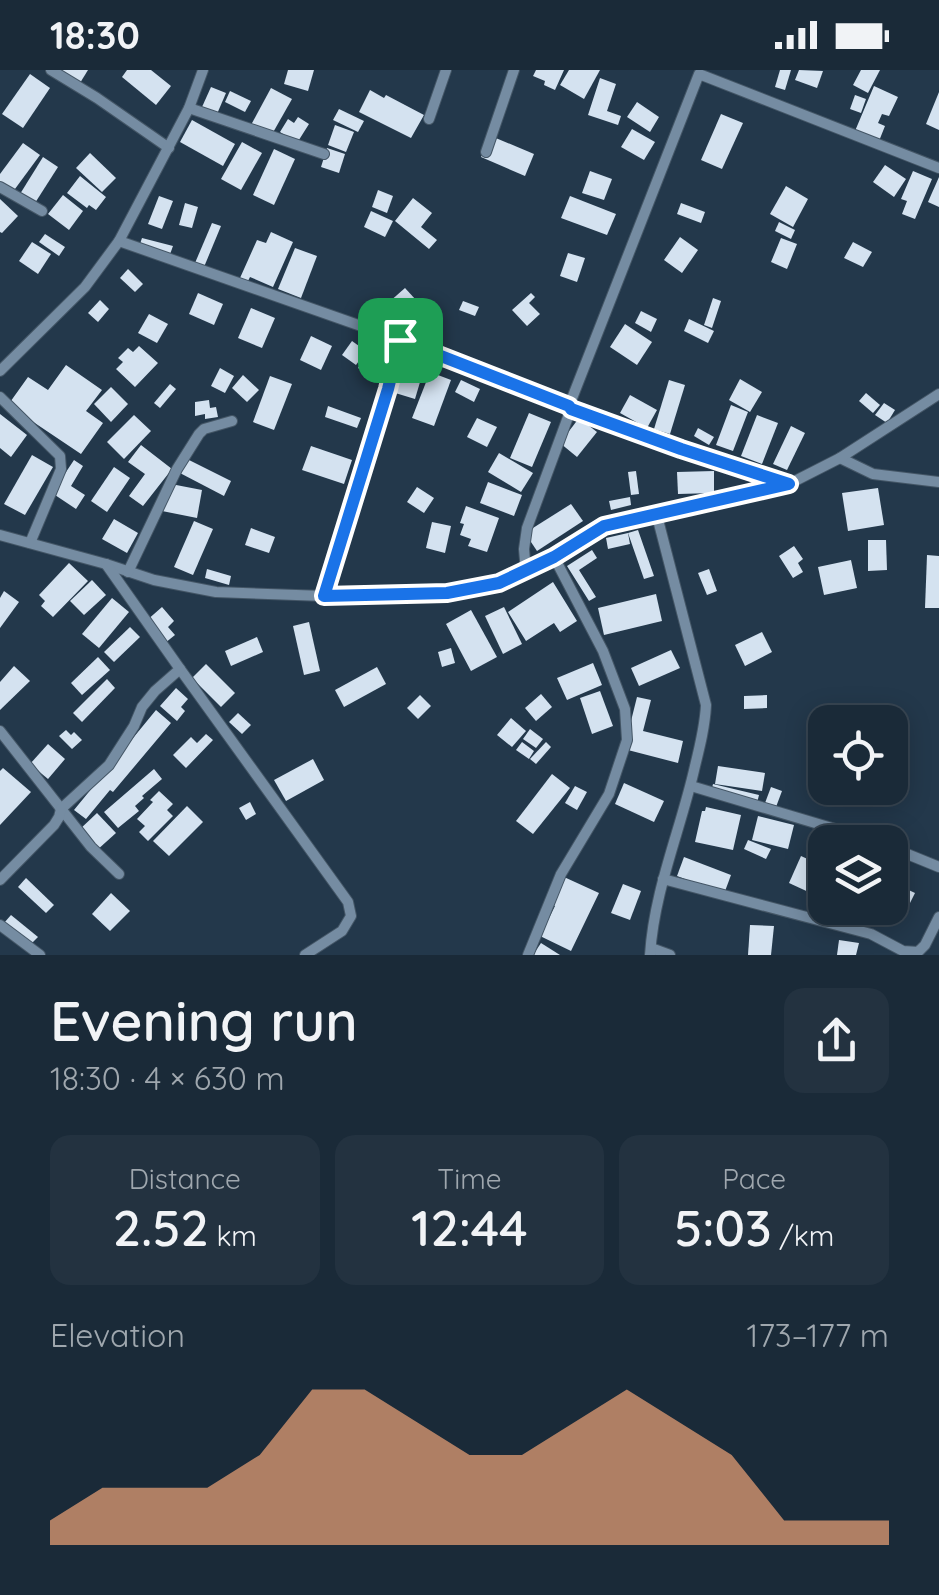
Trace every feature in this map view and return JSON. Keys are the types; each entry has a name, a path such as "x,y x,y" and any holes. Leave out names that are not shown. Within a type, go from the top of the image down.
{"street":[{"path":"51,70 169,148"},
{"path":"0,371 85,287 120,241 189,108 204,70"},
{"path":"429,119 446,70"},
{"path":"486,152 514,70"},
{"path":"526,572 527,528 697,71 939,168"},
{"path":"189,108 324,154"},
{"path":"0,187 42,212"},
{"path":"120,241 400,340 681,449 789,484"},
{"path":"324,596 400,340"},
{"path":"0,535 154,580 216,592 324,596 447,593 499,583 526,572 604,526 789,484 840,458 939,394"},
{"path":"0,397 60,456 62,469 30,543"},
{"path":"128,572 177,469 199,434 232,422"},
{"path":"840,458 873,474 939,482"},
{"path":"656,516 706,705 706,723 691,786 663,879 651,951 670,955"},
{"path":"528,955 561,874 609,794 627,740 626,709 603,651 554,557"},
{"path":"106,564 348,902 351,916 342,930 305,955"},
{"path":"0,880 54,825 61,809 109,765 142,707 180,669"},
{"path":"1,737 91,847 119,874"},
{"path":"691,786 822,825"},
{"path":"908,854 939,867"},
{"path":"663,879 871,934 910,952 918,952 925,944 939,916"},
{"path":"0,925 40,955"}],"building":[{"path":"59,70 88,70 80,83"},
{"path":"127,70 151,70 171,86 156,105 122,77"},
{"path":"288,70 314,70 308,91 284,84"},
{"path":"536,70 564,70 555,90 533,76"},
{"path":"569,70 600,70 584,99 560,85"},
{"path":"780,70 791,70 785,90 775,87"},
{"path":"799,70 823,71 817,88 795,80"},
{"path":"861,70 880,70 868,93 853,85"},
{"path":"30,74 50,88 23,128 2,114"},
{"path":"600,78 616,84 607,111 621,116 618,125 588,115"},
{"path":"874,86 898,97 889,116 882,114 878,123 885,126 879,141 855,131"},
{"path":"211,87 226,93 217,114 202,107"},
{"path":"271,88 292,99 271,136 251,125"},
{"path":"370,90 424,115 411,138 359,112"},
{"path":"230,91 251,101 245,112 225,102"},
{"path":"939,92 939,130 926,124"},
{"path":"855,95 866,99 861,113 850,109"},
{"path":"637,102 659,117 650,132 627,117"},
{"path":"339,109 364,121 358,132 333,120"},
{"path":"721,114 743,123 722,169 701,160"},
{"path":"298,117 309,124 297,143 280,132 288,119 294,123"},
{"path":"192,120 235,144 223,166 180,142"},
{"path":"335,125 354,132 346,152 328,145"},
{"path":"632,129 655,142 644,160 621,147"},
{"path":"491,136 534,154 525,176 481,157"},
{"path":"242,142 262,153 241,190 221,179"},
{"path":"23,143 40,155 12,193 0,184 0,174"},
{"path":"327,148 345,154 339,173 321,167"},
{"path":"274,149 295,159 274,205 253,195"},
{"path":"90,153 116,178 102,192 76,168"},
{"path":"43,157 58,167 35,203 20,194"},
{"path":"885,165 906,179 894,197 873,182"},
{"path":"590,171 612,179 604,200 582,193"},
{"path":"913,171 932,179 915,219 902,214 907,201 901,199"},
{"path":"80,176 106,197 96,210 67,193"},
{"path":"939,177 939,207 928,202"},
{"path":"786,186 808,199 793,227 770,214"},
{"path":"378,190 393,196 387,213 372,207"},
{"path":"63,195 83,211 69,230 48,214"},
{"path":"159,196 173,201 162,229 148,224"},
{"path":"570,196 616,214 607,235 561,218"},
{"path":"413,198 432,213 421,227 437,240 429,249 395,221"},
{"path":"0,199 18,216 2,233 0,232"},
{"path":"185,203 198,207 192,228 179,225"},
{"path":"681,203 705,212 701,223 677,214"},
{"path":"371,211 393,221 385,237 364,227"},
{"path":"779,222 795,230 791,239 775,231"},
{"path":"212,223 221,226 204,267 195,263"},
{"path":"271,232 293,242 273,287 250,277 248,281 240,278 257,240 266,243"},
{"path":"45,234 65,247 59,256 39,242"},
{"path":"680,237 698,250 682,273 664,260"},
{"path":"142,238 173,246 169,257 139,247"},
{"path":"781,238 797,244 787,269 771,262"},
{"path":"32,242 51,254 38,274 19,261"},
{"path":"853,242 872,252 863,267 844,258"},
{"path":"295,248 317,256 301,298 278,289"},
{"path":"568,253 585,258 577,282 560,276"},
{"path":"128,269 143,284 135,292 120,278"},
{"path":"405,288 416,300 391,322 380,310"},
{"path":"198,293 223,304 214,325 189,314"},
{"path":"531,293 535,297 529,303 540,314 527,326 512,310"},
{"path":"713,298 721,301 712,328 704,325"},
{"path":"100,300 109,309 98,322 88,313"},
{"path":"463,301 479,307 475,316 459,310"},
{"path":"251,308 275,318 262,348 238,338"},
{"path":"641,311 657,319 651,332 635,323"},
{"path":"149,314 168,324 157,343 138,333"},
{"path":"689,319 714,331 708,343 684,331"},
{"path":"625,324 652,342 637,365 610,347"},
{"path":"311,336 332,346 321,370 300,360"},
{"path":"352,341 366,351 356,365 342,355"},
{"path":"139,346 158,363 135,387 116,369 123,362 118,358 128,348 133,352"},
{"path":"371,347 391,359 379,380 358,368"},
{"path":"66,365 102,390 86,411 103,423 81,454 8,405 28,377 48,390"},
{"path":"400,365 423,372 415,399 392,392"},
{"path":"220,368 234,376 225,393 211,386"},
{"path":"430,372 451,380 434,426 412,418"},
{"path":"243,375 259,390 247,402 232,388"},
{"path":"270,376 292,384 274,430 253,422"},
{"path":"740,379 762,392 750,412 729,400"},
{"path":"461,380 480,389 474,402 455,392"},
{"path":"669,380 685,385 670,434 654,429"},
{"path":"170,384 176,389 160,408 154,403"},
{"path":"111,387 128,404 111,422 94,404"},
{"path":"866,393 880,405 873,413 859,401"},
{"path":"630,395 657,410 647,428 620,413"},
{"path":"209,400 218,417 195,416 195,402"},
{"path":"884,403 895,410 887,423 875,415"},
{"path":"731,405 748,412 733,451 716,445"},
{"path":"328,406 361,418 357,428 325,417"},
{"path":"529,413 551,422 532,467 510,458"},
{"path":"0,414 27,435 11,457 0,448"},
{"path":"134,415 151,431 124,459 107,442"},
{"path":"757,415 778,423 762,464 741,456"},
{"path":"477,418 497,427 487,447 467,437"},
{"path":"579,418 597,432 577,457 560,443"},
{"path":"791,426 805,433 787,470 773,464"},
{"path":"698,428 714,437 709,445 694,436"},
{"path":"141,445 172,469 143,506 129,496 145,474 128,462"},
{"path":"311,446 352,460 344,484 302,470"},
{"path":"499,453 533,473 521,492 488,472"},
{"path":"32,455 53,467 25,515 4,504"},
{"path":"185,458 231,481 224,496 178,472"},
{"path":"74,460 83,466 71,486 85,495 76,509 52,493"},
{"path":"114,467 130,478 107,512 91,501"},
{"path":"636,471 639,494 631,495 628,472"},
{"path":"714,471 714,493 678,494 677,472"},
{"path":"488,482 522,495 514,516 480,503"},
{"path":"171,484 202,490 197,518 162,511"},
{"path":"417,487 434,498 424,513 407,502"},
{"path":"878,488 884,525 848,531 842,493"},
{"path":"630,497 631,505 611,510 609,501"},
{"path":"571,504 583,521 537,551 525,533"},
{"path":"466,506 499,518 487,552 468,546 471,539 460,535"},
{"path":"114,519 138,533 127,553 102,539"},
{"path":"194,521 213,529 193,575 174,567"},
{"path":"432,522 451,526 445,553 426,548"},
{"path":"251,528 275,537 269,553 245,545"},
{"path":"638,530 654,576 644,579 628,533"},
{"path":"628,533 630,544 608,549 606,538"},
{"path":"868,540 886,540 887,570 868,571"},
{"path":"794,546 803,559 798,563 803,572 793,578 779,556"},
{"path":"592,550 597,558 579,570 596,597 589,601 567,566"},
{"path":"927,555 939,556 939,608 925,608"},
{"path":"851,560 857,588 824,595 818,567"},
{"path":"69,563 88,581 53,617 41,606 45,601 39,595"},
{"path":"207,569 231,576 229,585 205,578"},
{"path":"709,569 717,591 707,595 698,573"},
{"path":"92,580 106,595 84,615 70,601"},
{"path":"553,582 577,621 560,632 554,623 526,641 508,612"},
{"path":"4,591 19,602 0,628 0,598"},
{"path":"656,594 662,621 604,635 598,608"},
{"path":"112,598 129,612 99,648 82,634"},
{"path":"162,607 174,621 168,627 175,635 165,643 146,621"},
{"path":"504,607 522,644 503,654 485,616"},
{"path":"471,610 497,657 471,671 446,624"},
{"path":"309,622 320,671 304,675 293,626"},
{"path":"130,627 140,637 114,662 104,652"},
{"path":"762,632 772,652 745,666 735,645"},
{"path":"257,637 263,652 231,666 225,651"},
{"path":"451,648 455,663 442,667 438,652"},
{"path":"671,650 680,668 639,686 631,668"},
{"path":"98,657 110,670 82,695 71,683"},
{"path":"593,663 602,685 567,700 557,678"},
{"path":"206,664 235,693 221,707 192,678"},
{"path":"14,666 30,681 0,710 0,682"},
{"path":"377,667 386,684 344,707 335,690"},
{"path":"107,679 115,688 82,722 73,713"},
{"path":"176,688 188,699 177,721 160,706"},
{"path":"600,691 613,726 592,734 580,698"},
{"path":"541,694 552,707 536,721 525,708"},
{"path":"420,695 431,706 418,719 407,708"},
{"path":"767,695 767,708 744,709 744,696"},
{"path":"637,697 651,700 643,731 683,741 678,763 624,749"},
{"path":"156,710 171,723 86,819 74,810"},
{"path":"238,713 251,725 242,734 229,722"},
{"path":"511,718 526,731 512,747 497,735"},
{"path":"530,729 543,739 536,748 523,739"},
{"path":"66,730 82,740 72,749 59,736"},
{"path":"206,734 213,740 186,768 173,755 191,737 197,743"},
{"path":"522,742 534,751 529,759 516,750"},
{"path":"546,742 551,747 536,764 530,759"},
{"path":"48,744 65,759 48,779 30,764"},
{"path":"313,759 324,780 286,801 274,780"},
{"path":"718,766 765,773 762,791 715,784"},
{"path":"3,768 31,792 0,825 0,771"},
{"path":"154,769 162,779 142,796 135,806 139,811 118,828 104,812"},
{"path":"552,774 570,788 533,834 516,821"},
{"path":"624,783 664,801 654,822 615,804"},
{"path":"713,784 759,795 757,803 711,792"},
{"path":"575,786 587,792 577,810 565,803"},
{"path":"771,787 782,791 776,807 765,803"},
{"path":"159,791 173,804 167,810 173,816 148,841 139,832 145,826 137,819"},
{"path":"250,802 256,814 246,820 239,808"},
{"path":"187,806 203,822 169,856 153,841"},
{"path":"706,807 741,815 733,850 695,842"},
{"path":"97,813 116,833 96,851 78,831"},
{"path":"758,816 794,825 788,849 752,840"},
{"path":"748,840 771,849 766,859 744,849"},
{"path":"801,856 808,859 808,892 789,883"},
{"path":"684,857 731,875 724,894 677,876"},
{"path":"564,877 599,893 571,951 540,936"},
{"path":"26,878 54,905 46,913 18,887"},
{"path":"623,884 641,891 630,920 611,913"},
{"path":"111,893 130,911 110,931 92,914"},
{"path":"11,915 38,937 30,945 4,923"},
{"path":"750,925 774,926 771,955 748,955"},
{"path":"839,940 859,943 856,955 837,955"},
{"path":"541,943 560,955 533,955"}],"route":[{"path":"400,340 571,409 789,484 604,526 554,557 499,583 447,593 324,596 400,340"}]}
